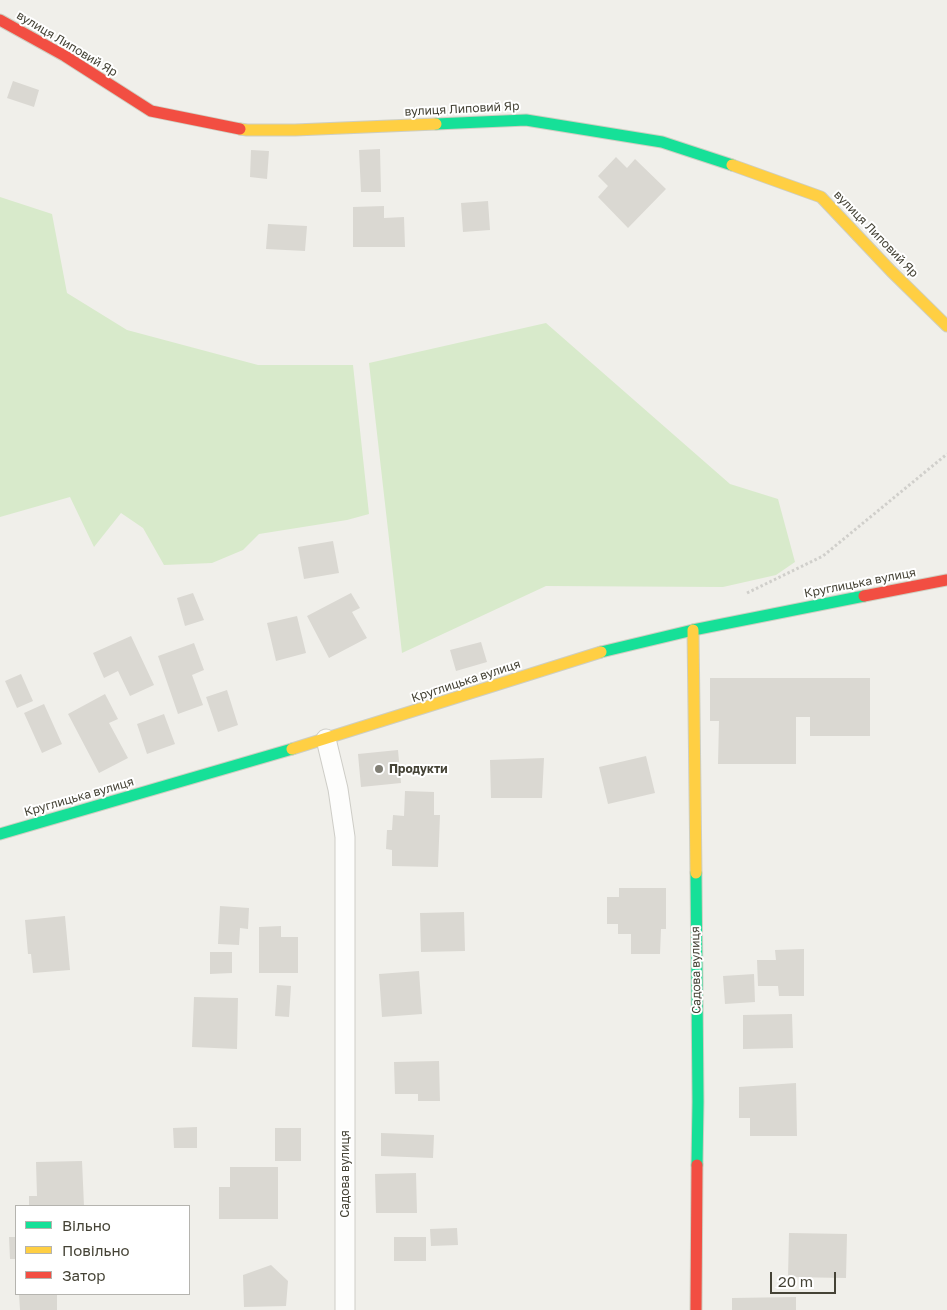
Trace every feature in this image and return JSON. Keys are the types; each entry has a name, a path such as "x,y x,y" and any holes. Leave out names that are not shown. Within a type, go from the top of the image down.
{"street":[{"name":"вулиця Липовий Яр","path":"0,20 65,56 151,111 247,130 295,130 526,120 662,142 681,148 821,198 947,326"},
{"name":"Круглицька вулиця","path":"0,834 326,739 597,653 692,630 947,580"},
{"name":"Садова вулиця","path":"692,630 698,1092 696,1310"},
{"name":"Садова вулиця","path":"326,739 338,790 345,837 345,1310"}],"path":[{"path":"745,594 823,556 947,454"}],"green space":[{"path":"0,197 52,214 67,293 127,330 258,365 353,365 369,514 347,520 259,534 243,550 212,563 164,565 143,528 121,513 94,547 70,497 0,517"},
{"path":"546,323 730,484 778,499 795,562 776,575 723,587 546,586 402,653 369,363"}],"building":[{"path":"13,81 39,90 34,107 7,98"},
{"path":"380,149 381,192 361,192 359,150"},
{"path":"251,150 269,151 267,179 250,177"},
{"path":"616,157 627,168 635,159 666,189 628,228 598,197 608,186 598,176"},
{"path":"488,201 490,230 463,232 461,203"},
{"path":"384,206 384,218 404,217 405,247 353,247 353,207"},
{"path":"268,224 307,226 305,251 266,249"},
{"path":"333,541 339,573 304,579 298,547"},
{"path":"193,593 204,620 185,626 177,598"},
{"path":"351,593 360,608 352,612 367,638 329,658 307,616"},
{"path":"297,616 306,653 276,661 267,623"},
{"path":"131,636 154,685 130,696 118,671 104,678 93,653"},
{"path":"481,642 487,662 456,671 450,650"},
{"path":"194,643 204,670 192,675 203,705 178,714 158,656"},
{"path":"21,674 33,701 17,708 5,681"},
{"path":"710,678 870,678 870,736 810,736 810,717 796,717 796,764 718,764 719,721 710,721"},
{"path":"227,690 238,725 218,732 206,697"},
{"path":"105,694 118,719 109,723 128,758 99,773 68,714"},
{"path":"44,704 62,744 42,753 24,713"},
{"path":"164,714 175,744 147,754 137,724"},
{"name":"Продукти","path":"398,750 401,783 361,787 358,754"},
{"path":"646,756 655,793 608,804 599,767"},
{"path":"544,758 542,798 491,798 490,760"},
{"path":"405,791 434,792 434,815 440,815 438,867 392,866 392,850 386,849 387,830 392,830 393,815 404,816"},
{"path":"619,888 666,888 666,929 661,929 660,954 631,954 631,934 618,934 618,924 607,924 607,897 619,897"},
{"path":"220,906 249,908 248,929 240,928 239,945 218,944"},
{"path":"464,912 465,951 421,952 420,913"},
{"path":"65,916 70,970 33,973 31,954 28,954 25,920"},
{"path":"281,926 281,937 298,937 298,973 259,973 259,927"},
{"path":"804,949 804,996 779,996 778,986 758,986 757,960 776,960 775,950"},
{"path":"210,952 232,952 232,973 210,974"},
{"path":"419,971 422,1014 382,1017 379,974"},
{"path":"754,974 755,1002 725,1004 723,976"},
{"path":"277,985 291,986 289,1017 275,1016"},
{"path":"194,997 238,998 237,1049 192,1047"},
{"path":"792,1014 793,1048 743,1049 743,1015"},
{"path":"439,1061 440,1101 418,1101 418,1094 395,1094 394,1062"},
{"path":"796,1083 797,1136 750,1136 750,1118 739,1118 739,1087"},
{"path":"197,1127 197,1148 174,1148 173,1128"},
{"path":"275,1128 301,1128 301,1161 275,1161"},
{"path":"381,1133 434,1135 433,1158 381,1156"},
{"path":"82,1161 84,1205 29,1205 29,1196 37,1196 36,1162"},
{"path":"230,1167 278,1167 278,1219 219,1219 219,1187 230,1187"},
{"path":"416,1173 417,1213 376,1213 375,1174"},
{"path":"457,1228 458,1245 431,1246 430,1229"},
{"path":"789,1233 847,1234 846,1278 788,1277"},
{"path":"9,1237 15,1237 15,1259 10,1259"},
{"path":"394,1237 426,1237 426,1261 394,1261"},
{"path":"271,1265 288,1281 286,1306 244,1307 243,1275"},
{"path":"19,1295 57,1295 57,1310 20,1310"},
{"path":"796,1297 796,1310 732,1310 732,1298"}],"traffic: fast":[{"path":"436,124 526,120 662,142 732,165"},
{"path":"601,652 693,630 864,596"},
{"path":"0,834 292,749"},
{"path":"696,873 697,1165"}],"traffic: slow":[{"path":"240,129 295,130 436,124"},
{"path":"732,165 821,197 891,271 947,326"},
{"path":"693,630 696,873"},
{"path":"292,749 601,652"}],"traffic: jam":[{"path":"0,20 65,56 151,111 240,129"},
{"path":"864,596 947,580"},
{"path":"696,1310 697,1165"}],"place":[{"name":"Продукти","path":"379,769"}]}
